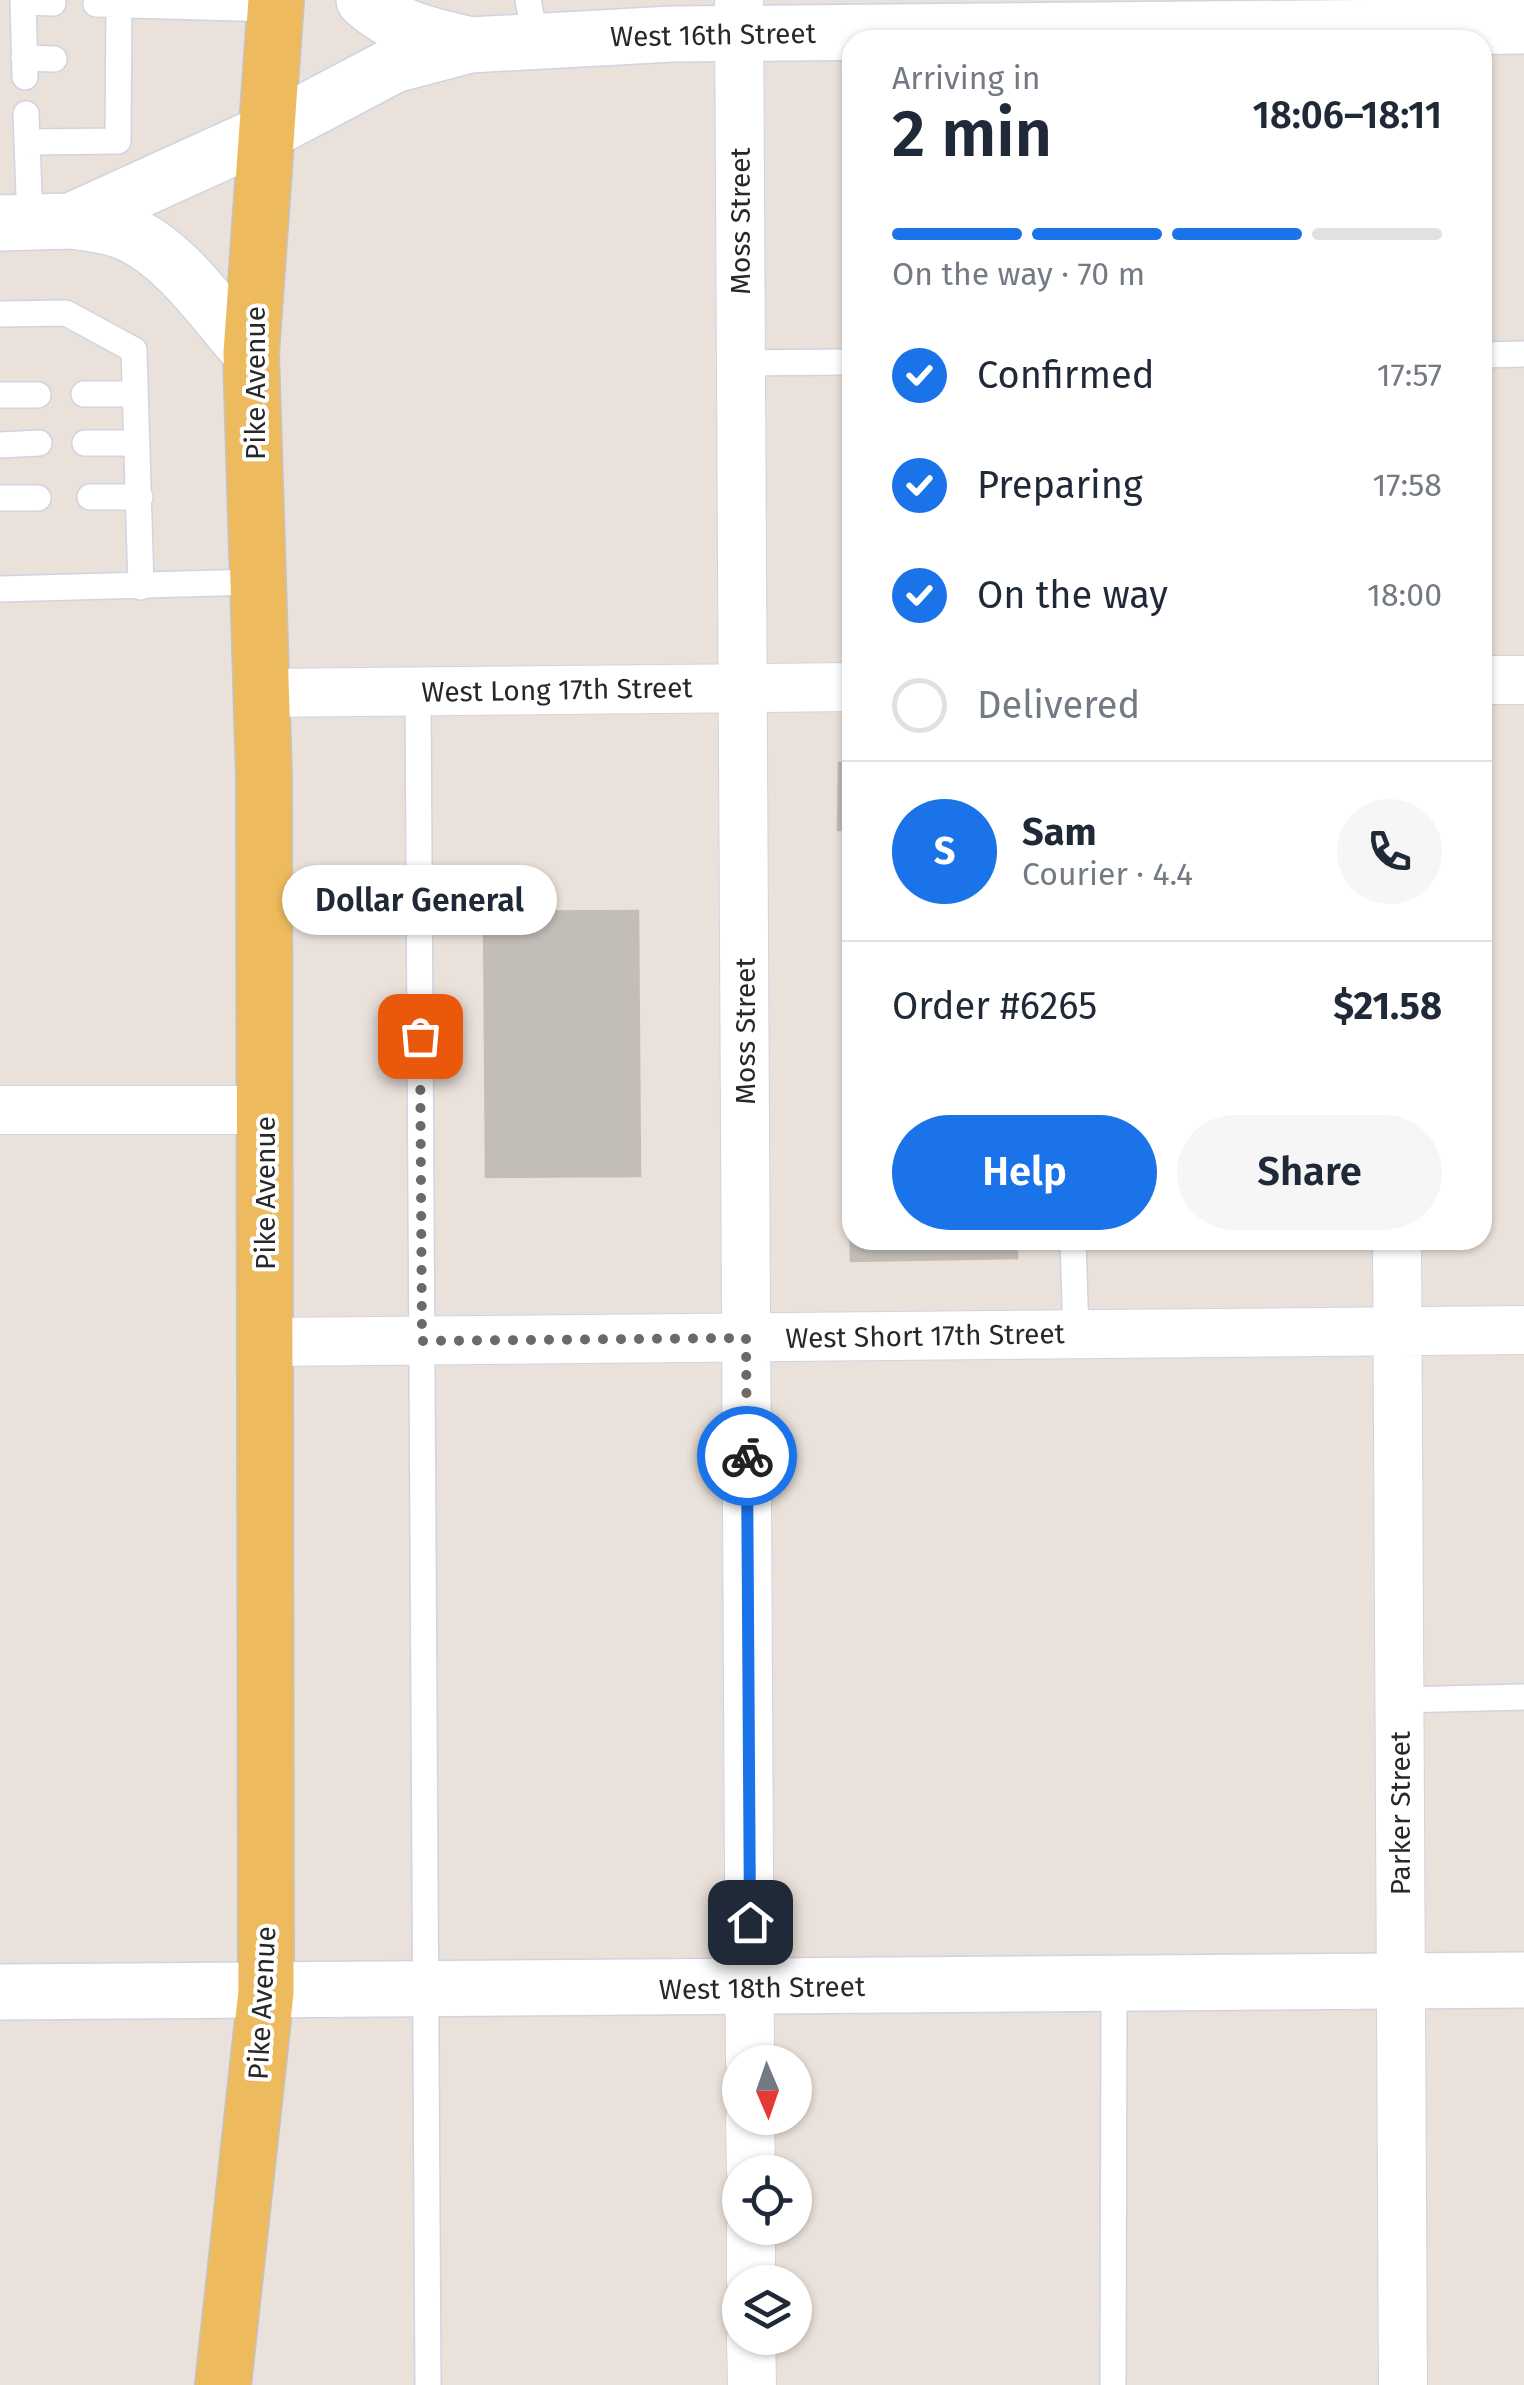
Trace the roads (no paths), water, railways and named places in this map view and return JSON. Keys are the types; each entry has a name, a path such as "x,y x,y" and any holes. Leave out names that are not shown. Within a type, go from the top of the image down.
{"main road":[{"name":"Pike Avenue","path":"223,2385 266,1992 265,1110 259,582 251,353 275,4"}],"street":[{"path":"364,0 380,16 412,32 470,45"},
{"name":"West 16th Street","path":"34,222 267,132 394,65 470,45 532,20 739,17 924,30"},
{"name":"Moss Street","path":"739,17 750,2045"},
{"name":"West 16th Street","path":"1214,30 1392,22 1524,26"},
{"path":"34,222 104,226 138,239 172,265 251,353"},
{"path":"1492,680 1524,680"},
{"name":"West Long 17th Street","path":"261,692 842,687"},
{"path":"0,1110 265,1110"},
{"name":"Parker Street","path":"1398,1250 1403,2385"},
{"name":"West Short 17th Street","path":"265,1342 1524,1330"},
{"name":"West 18th Street","path":"0,1992 1524,1980"},
{"path":"752,2355 752,2385"}],"lane":[{"path":"53,3 22,1 24,68 54,58"},
{"path":"27,142 118,141 108,59 111,3 275,4"},
{"path":"26,114 34,222"},
{"path":"0,314 66,313 134,350 141,586"},
{"path":"1492,354 1524,354"},
{"path":"741,363 842,362"},
{"path":"0,394 38,395"},
{"path":"84,394 135,394"},
{"path":"85,443 137,442"},
{"path":"0,445 39,443"},
{"path":"90,497 140,496"},
{"path":"0,498 38,498"},
{"path":"0,590 259,582"},
{"path":"418,692 428,2385"},
{"path":"1073,1250 1076,1334"},
{"path":"1400,1700 1524,1698"},
{"path":"1113,2385 1114,1984"}],"place":[{"name":"Dollar General","path":"420,1036"}]}
